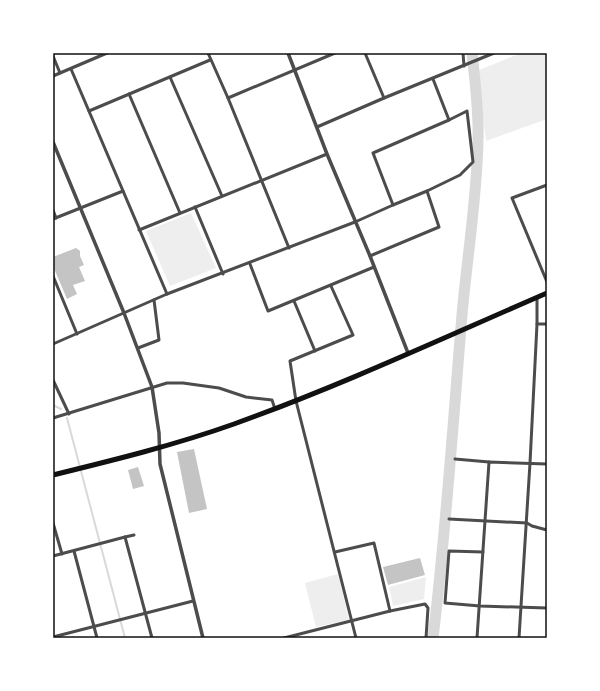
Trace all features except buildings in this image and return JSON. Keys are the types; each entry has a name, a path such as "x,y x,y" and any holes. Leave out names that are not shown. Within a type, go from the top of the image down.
{"highway":[{"path":"53,475 159,447 232,425 296,401 465,330 547,293"}],"street":[{"path":"53,76 107,53"},
{"path":"208,53 228,98 289,248"},
{"path":"288,53 327,154 370,256 408,353"},
{"path":"228,98 335,53"},
{"path":"365,53 384,98"},
{"path":"463,53 465,65"},
{"path":"317,127 494,53"},
{"path":"53,56 60,73"},
{"path":"89,110 210,60"},
{"path":"71,69 167,294"},
{"path":"170,77 222,196"},
{"path":"433,79 449,120"},
{"path":"130,94 180,213"},
{"path":"53,344 167,294 250,264 355,222 427,192 460,175 473,162 467,111 374,153 393,205"},
{"path":"53,142 124,313 152,387 159,433 160,464 202,638"},
{"path":"139,230 327,154"},
{"path":"547,185 512,198 547,282"},
{"path":"53,210 55,219 123,191"},
{"path":"370,256 439,227 427,192"},
{"path":"195,207 223,274"},
{"path":"250,264 268,311 374,267"},
{"path":"53,276 77,334"},
{"path":"331,286 352,335 290,361 296,401 356,638"},
{"path":"519,638 527,523 537,298"},
{"path":"138,348 159,340 154,300"},
{"path":"294,301 315,351"},
{"path":"537,324 547,324"},
{"path":"53,380 69,414"},
{"path":"53,418 167,383 183,383 219,388 246,396 272,400 275,409"},
{"path":"455,459 488,462 547,464"},
{"path":"477,638 488,462"},
{"path":"449,519 527,523 547,530"},
{"path":"53,523 62,554"},
{"path":"53,556 134,535"},
{"path":"125,537 152,638"},
{"path":"335,552 374,543 390,612"},
{"path":"74,551 97,638"},
{"path":"483,552 449,551 445,603 480,606 521,606 547,608"},
{"path":"53,637 193,602"},
{"path":"284,638 424,604 428,608 426,638"}],"shaded area":[{"path":"521,53 547,53 547,119 486,141 477,71"},
{"path":"191,213 216,268 170,286 146,231"},
{"path":"338,574 349,620 316,627 305,583"},
{"path":"426,577 424,599 393,606 389,587"}],"waterway":[{"path":"433,638 446,517 462,315 476,184 478,118 472,53"},
{"path":"53,405 61,409"},
{"path":"67,418 125,638"}]}
